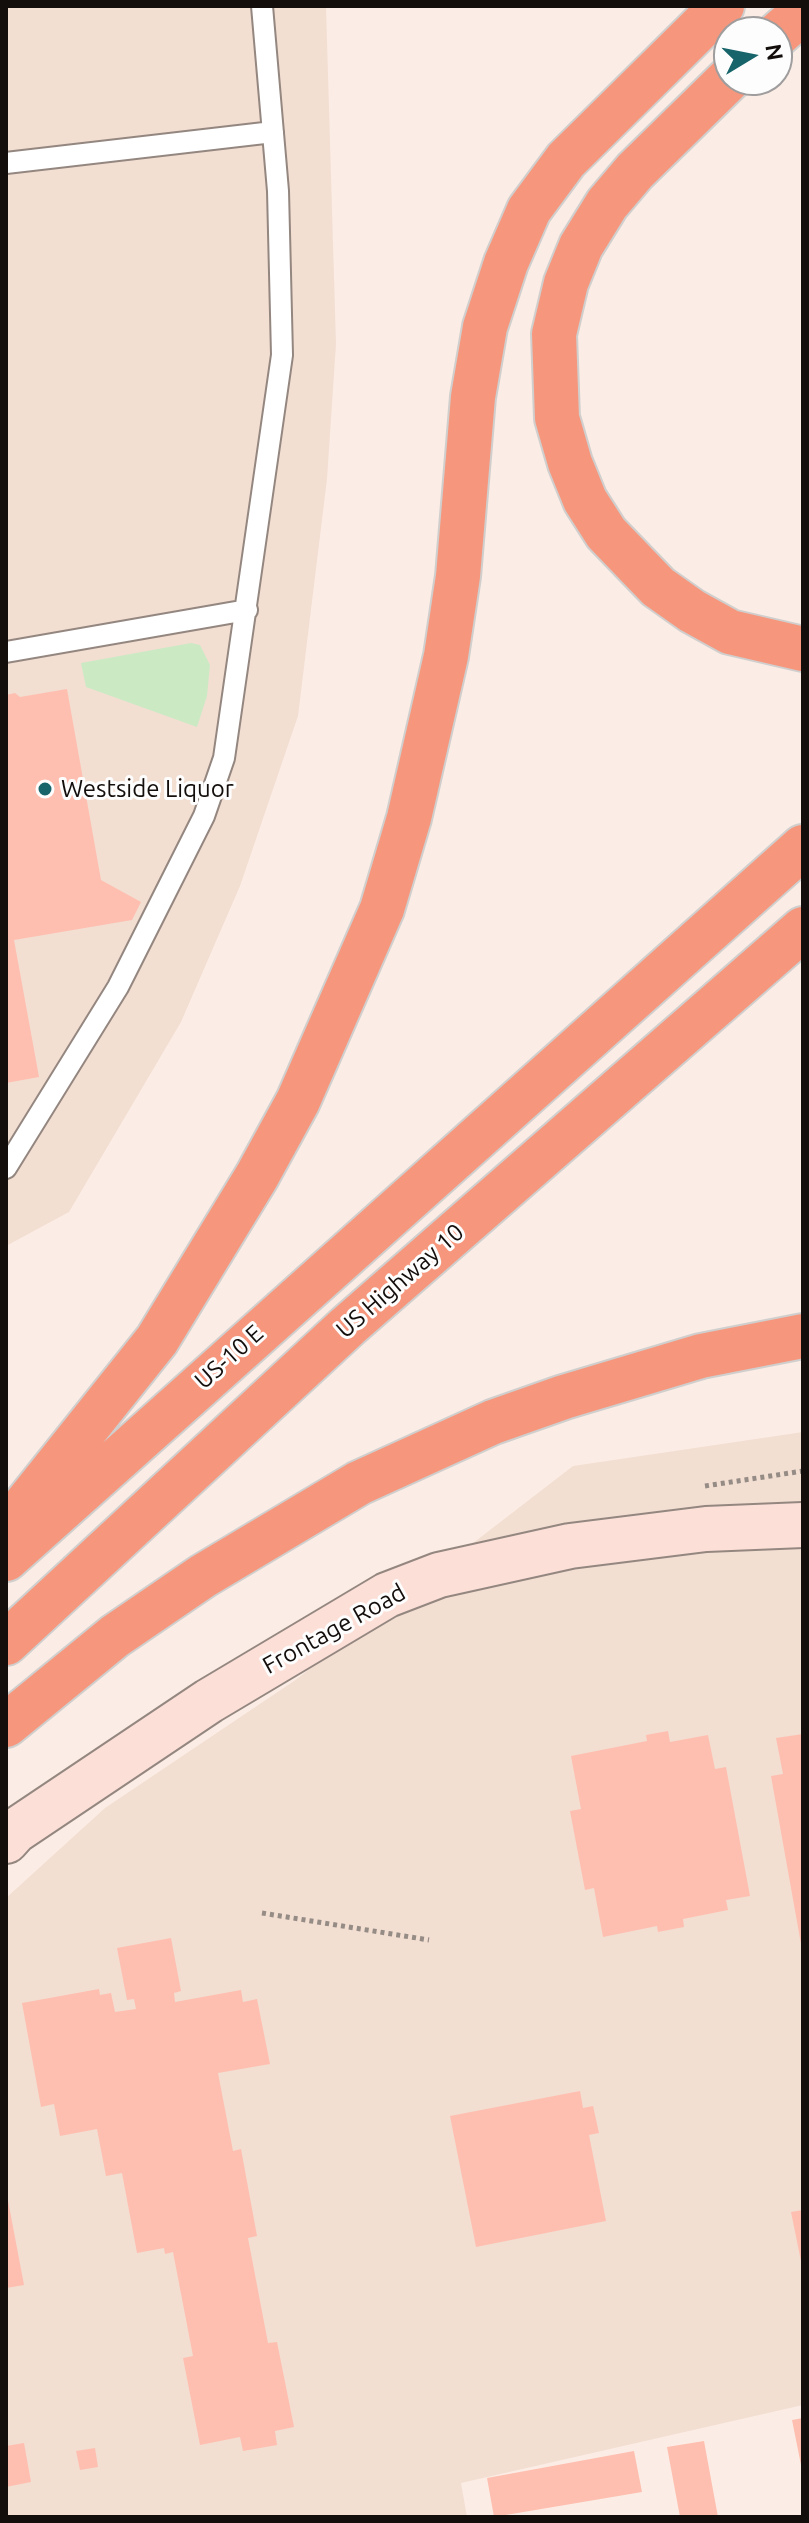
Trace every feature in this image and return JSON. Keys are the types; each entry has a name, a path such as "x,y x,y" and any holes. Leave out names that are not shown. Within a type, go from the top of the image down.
{"highway":[{"path":"6,1529 157,1340 257,1176 298,1101 382,909 409,818 446,656 458,576 473,397 485,327 506,263 529,210 566,160 722,6"},
{"path":"713,95 635,171 607,204 581,246 566,283 554,334 557,418 585,500 606,533 649,578 692,611 730,632 803,649"},
{"name":"US-10 E","path":"6,1559 803,847"},
{"name":"US Highway 10","path":"6,1643 348,1326 803,929"},
{"path":"6,1725 115,1636 203,1576 359,1483 480,1428 564,1397 701,1356 803,1336"}],"street":[{"name":"Frontage Road","path":"6,1841 15,1831 209,1701 387,1595 439,1575 570,1546 706,1529 803,1525"}],"lane":[{"path":"6,1168 118,987 217,786 224,758 282,369 282,277 262,6"},
{"path":"6,163 273,132"},
{"path":"6,652 247,610"}],"path":[{"path":"262,1913 429,1940"}],"shaded area":[{"path":"6,6 326,6 336,344 327,479 298,716 240,886 181,1022 69,1212 6,1246"},
{"path":"803,1432 803,2405 461,2483 467,2517 6,2517 6,1898 105,1808 294,1681 573,1466"}],"green space":[{"path":"191,643 200,645 210,665 207,696 197,727 86,687 81,663"}],"building":[{"name":"Westside Liquor","path":"67,689 101,880 141,902 132,920 14,940 39,1077 6,1083 6,695 15,693 20,697"},
{"path":"668,1731 670,1742 708,1735 715,1769 726,1767 750,1896 726,1900 728,1910 683,1919 684,1927 658,1932 657,1926 603,1937 594,1888 585,1890 570,1811 581,1809 571,1756 647,1741 646,1735"},
{"path":"803,1734 801,1944 771,1776 783,1774 776,1738"},
{"path":"171,1938 181,1991 174,1993 175,2002 241,1990 243,2002 257,1999 270,2064 218,2073 233,2151 241,2149 257,2236 248,2238 268,2343 277,2342 294,2427 275,2431 277,2445 243,2451 240,2437 200,2445 183,2358 193,2356 173,2252 165,2254 164,2248 137,2253 122,2173 106,2176 97,2129 60,2136 54,2104 41,2107 22,2003 99,1989 100,1995 111,1993 115,2012 136,2009 134,1999 127,2000 117,1948"},
{"path":"580,2091 583,2108 593,2106 599,2133 589,2135 606,2221 476,2247 450,2116"},
{"path":"6,2190 24,2285 6,2288"},
{"path":"803,2210 803,2266 802,2266 791,2212"},
{"path":"803,2418 803,2470 802,2470 792,2420"},
{"path":"704,2441 718,2517 680,2517 667,2447"},
{"path":"24,2443 31,2482 6,2487 6,2446"},
{"path":"95,2448 98,2467 80,2470 76,2451"},
{"path":"634,2451 642,2492 494,2517 487,2478"}],"place":[{"name":"Westside Liquor","path":"45,789"}]}
